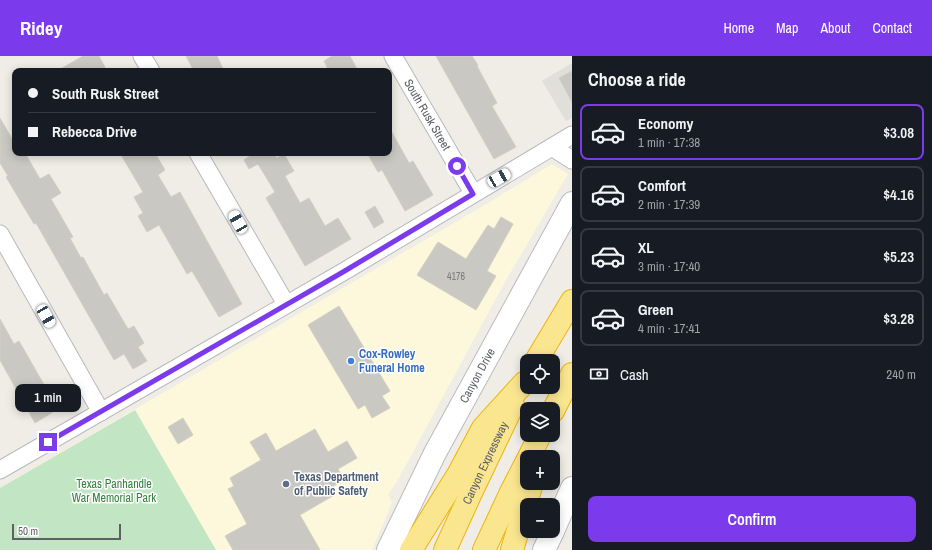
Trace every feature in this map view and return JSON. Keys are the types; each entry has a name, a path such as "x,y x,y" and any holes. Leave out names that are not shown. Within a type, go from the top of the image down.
{"highway":[{"path":"540,354 572,301"},
{"path":"558,402 568,383"},
{"path":"560,403 568,383"},
{"path":"411,550 459,473 483,428 520,386"},
{"name":"Canyon Expressway","path":"445,550 520,390"},
{"path":"484,550 520,475"},
{"path":"512,550 530,490"}],"main road":[{"name":"Canyon Drive","path":"388,550 435,453 572,203"},
{"path":"560,515 572,488"},
{"path":"544,550 550,538"}],"street":[{"path":"142,56 149,68"},
{"name":"South Rusk Street","path":"394,56 473,194"},
{"path":"0,470 286,304 572,135"},
{"path":"552,147 572,160"},
{"path":"200,156 286,304"},
{"path":"0,234 101,412"}],"shaded area":[{"path":"572,63 572,118 566,121 542,81"},
{"path":"552,164 568,174 505,282 399,478 388,495 392,503 372,550 0,550 0,488 478,209"}],"green space":[{"name":"Texas Panhandle War Memorial Park","path":"135,410 216,550 0,550 0,488"}],"building":[{"path":"83,56 99,56 105,68 62,68"},
{"path":"186,56 217,56 223,68 192,68"},
{"path":"332,56 350,56 356,68 328,68 324,61"},
{"path":"436,56 472,56 497,103 492,106 516,147 494,159"},
{"path":"572,71 572,102 559,78"},
{"path":"0,118 12,139 12,156 27,156 40,179 49,174 61,193 51,199 73,237 70,238 81,258 83,257 104,295 107,293 128,329 134,326 144,343 138,347 147,361 133,369 124,354 114,360 36,223 34,224 6,177 8,176 0,163"},
{"path":"392,132 409,163 413,161 433,195 405,211 382,170 378,172 369,156 392,156"},
{"path":"122,156 157,156 165,170 158,175 171,197 180,192 242,304 219,317 192,271 187,274 159,225 147,232 138,216 143,213 134,197 143,192"},
{"path":"250,156 275,156 277,158 285,156 294,171 285,176 300,203 309,198 325,226 338,218 351,239 305,266 266,198 275,192 258,164 249,169 244,160"},
{"path":"375,206 384,222 374,228 365,212"},
{"path":"501,217 513,224 487,271 496,276 476,310 417,275 438,242 466,259 488,225 494,229"},
{"path":"339,306 390,391 382,396 390,408 372,418 365,405 358,409 308,325"},
{"path":"0,319 14,344 19,341 58,409 35,423 0,360"},
{"path":"183,418 193,435 178,444 168,427"},
{"path":"315,429 328,452 347,441 357,458 338,469 344,480 332,487 336,494 300,515 320,550 233,550 225,536 247,524 228,489 234,486 230,478 261,460 250,442 266,433 276,451"}],"place":[{"name":"Cox-Rowley Funeral Home","path":"351,361"},
{"name":"Texas Department of Public Safety","path":"286,484"}],"route":[{"path":"48,442 343,272 473,194 457,166"}]}
